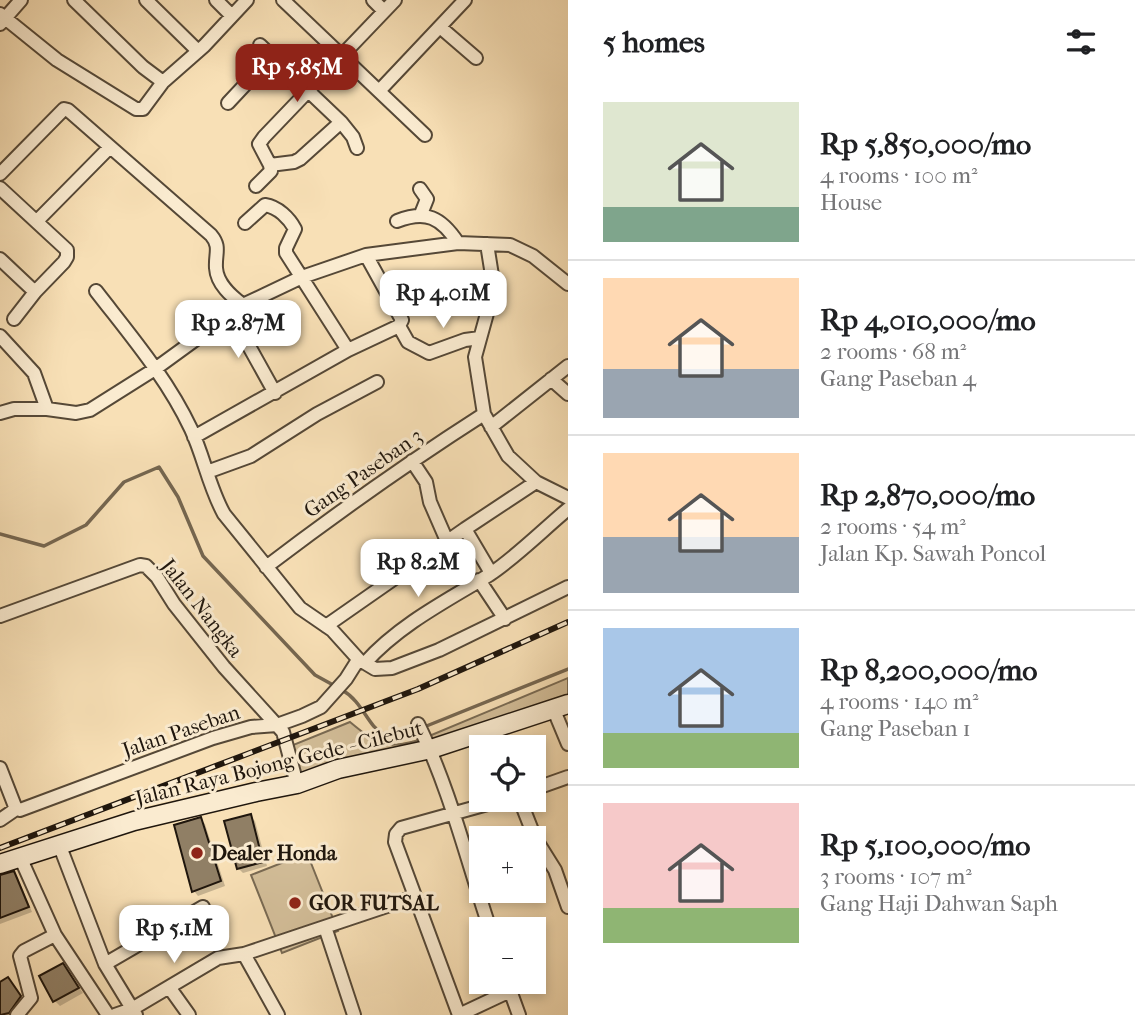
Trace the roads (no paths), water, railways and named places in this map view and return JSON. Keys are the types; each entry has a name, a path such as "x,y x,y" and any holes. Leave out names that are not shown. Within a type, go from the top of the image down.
{"main road":[{"name":"Jalan Raya Bojong Gede - Cilebut","path":"0,864 59,844 208,803 297,784 424,736 561,706"}],"street":[{"path":"21,0 2,19 57,60 136,110 143,108 163,82 198,51 247,0"},
{"path":"74,0 143,67 163,82"},
{"path":"146,0 198,51"},
{"path":"216,0 232,16"},
{"path":"283,0 425,135"},
{"path":"373,0 384,11"},
{"path":"256,186 271,171 259,144 341,54 395,0"},
{"path":"380,90 465,0"},
{"path":"440,27 476,58"},
{"path":"260,45 341,122 353,137 357,148"},
{"path":"228,103 272,56"},
{"path":"0,174 64,109 74,114 211,234 218,247 216,268 219,278 226,290 243,304"},
{"path":"270,165 300,159 341,122"},
{"path":"37,221 110,147"},
{"path":"0,188 67,250 67,257 14,319"},
{"path":"419,189 427,199 421,214"},
{"path":"245,223 265,205 276,209 291,221 295,229 286,253 348,350"},
{"path":"397,221 421,214 439,222 450,231 458,243"},
{"path":"0,413 14,409 47,409 76,414 90,410 155,369 243,304 302,277 366,255 458,243 510,245 533,256 568,284"},
{"path":"487,244 494,288 475,357 484,414 508,456 536,482 568,498"},
{"path":"366,255 402,320 400,326 408,342 429,352 464,340 480,338"},
{"path":"0,259 35,292"},
{"path":"96,292 173,395 194,437 215,497 224,514 300,608 326,626 362,661 375,669 392,668 439,650 568,587"},
{"path":"230,312 275,393"},
{"path":"194,437 348,350 400,326"},
{"path":"0,336 34,373 47,409"},
{"path":"491,427 568,366"},
{"path":"551,379 568,394"},
{"path":"206,472 251,456 317,414 377,382"},
{"name":"Gang Paseban 3","path":"267,567 412,461 484,414"},
{"path":"412,461 426,482 430,502 447,541"},
{"path":"326,626 536,482"},
{"name":"Jalan Paseban","path":"0,820 16,809 213,738 251,727 277,725 321,707 362,661 419,617 485,577 568,509"},
{"path":"465,529 505,619"},
{"name":"Jalan Nangka","path":"0,616 18,607 140,565 146,566 223,667 277,725"},
{"path":"561,706 568,744"},
{"path":"277,725 286,738 297,784"},
{"path":"424,736 454,814 486,917"},
{"path":"0,768 16,809"},
{"path":"546,785 568,777"},
{"path":"469,810 401,828 396,834 395,842 459,1015 495,994"},
{"path":"525,812 535,838 555,870 568,907"},
{"path":"59,844 105,964 134,1012"},
{"path":"20,857 55,935 108,1015"},
{"path":"115,1015 134,1012 169,987 218,958 244,954 414,897"},
{"path":"105,964 203,907"},
{"path":"325,928 354,1015"},
{"path":"17,1015 31,998 20,956 24,951 55,935"},
{"path":"244,954 278,1015"},
{"path":"169,987 189,1015"},
{"path":"512,994 519,1015"}],"waterway":[{"path":"0,534 44,546 86,525 124,482 159,467 178,497 203,556 315,675 335,686"},
{"path":"424,727 568,669"},
{"path":"342,690 380,732 389,736 401,736 417,730"}],"railway":[{"path":"0,848 418,689 568,622"}],"place":[{"name":"Dealer Honda","path":"197,853"},
{"name":"GOR FUTSAL","path":"295,903"}]}
